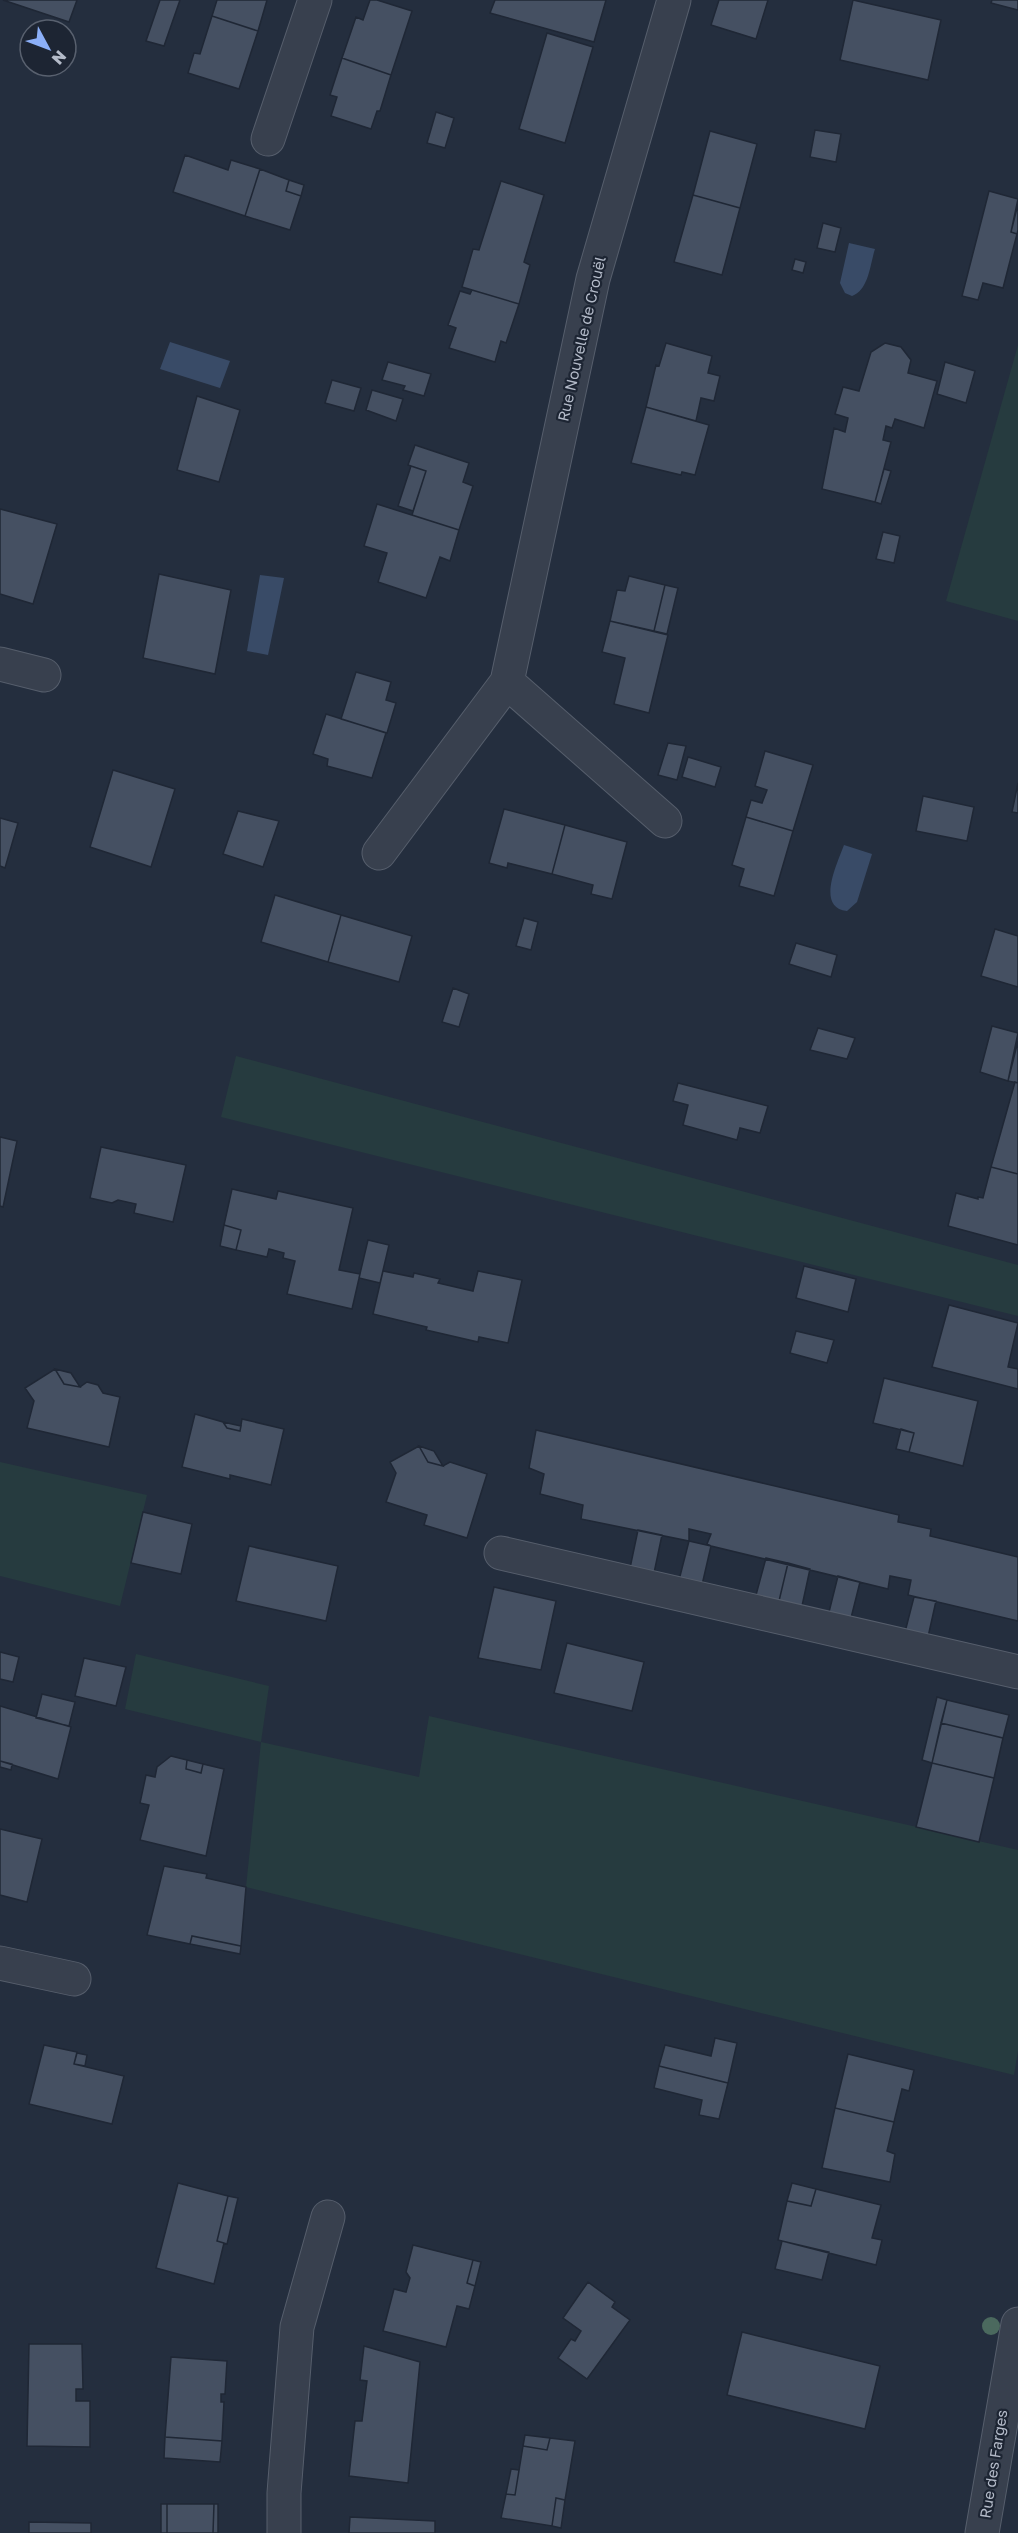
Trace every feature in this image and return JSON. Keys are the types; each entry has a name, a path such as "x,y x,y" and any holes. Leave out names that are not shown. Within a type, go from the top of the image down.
{"street":[{"path":"268,139 315,0"},
{"name":"Rue Nouvelle de Crouël","path":"379,853 507,682 593,279 674,0"},
{"path":"0,664 44,675"},
{"path":"507,682 665,821"},
{"path":"501,1552 1018,1672"},
{"path":"0,1963 74,1979"},
{"path":"284,2533 284,2493 297,2327 328,2217"},
{"name":"Rue des Farges","path":"982,2533 1018,2324"}],"green space":[{"path":"1018,345 1018,621 946,601"},
{"path":"236,1056 1018,1265 1018,1316 221,1117"},
{"path":"0,1462 147,1495 120,1606 0,1576"},
{"path":"136,1654 269,1686 261,1742 125,1709"},
{"path":"429,1716 1018,1850 1018,2051 1014,2075 246,1887 261,1742 419,1777"}],"water":[{"path":"849,243 875,249 865,282 858,293 852,296 845,293 840,283"},
{"path":"170,342 230,361 220,388 160,369"},
{"path":"260,575 284,578 268,655 247,651"},
{"path":"844,845 872,854 857,902 847,911 837,908 832,902 830,893 831,883"}],"building":[{"path":"3,0 77,0 70,18 57,18"},
{"path":"160,0 180,0 164,46 146,41"},
{"path":"217,0 267,0 258,31 212,16"},
{"path":"370,0 412,11 391,75 342,58 356,17 363,20"},
{"path":"495,0 606,0 594,42 490,13"},
{"path":"719,0 768,0 756,39 711,25"},
{"path":"853,0 941,20 928,80 840,60"},
{"path":"992,0 1018,0 1018,10 991,3"},
{"path":"212,16 258,31 239,89 188,73 194,53 200,54"},
{"path":"547,33 593,47 565,143 519,129"},
{"path":"342,58 391,75 380,111 377,111 371,129 331,116 337,97 330,95"},
{"path":"436,112 454,118 445,148 427,143"},
{"path":"815,130 841,134 836,162 810,157"},
{"path":"710,131 757,144 740,208 693,195"},
{"path":"185,155 228,170 231,160 260,169 245,216 173,192"},
{"path":"260,169 289,180 286,191 301,196 290,230 245,216"},
{"path":"289,180 304,185 301,196 286,191"},
{"path":"501,181 544,195 524,262 530,265 519,304 462,287 473,249 479,250"},
{"path":"989,191 1018,199 1011,232 1017,234 1003,288 983,283 978,300 962,296"},
{"path":"693,195 740,208 722,275 674,262"},
{"path":"1018,204 1018,230 1017,234 1011,232"},
{"path":"823,223 841,228 835,252 817,248"},
{"path":"795,259 806,262 803,273 792,270"},
{"path":"472,290 519,304 506,343 501,341 495,362 449,348 456,328 448,325 460,291 470,294"},
{"path":"666,343 712,356 708,373 720,376 714,401 701,398 696,421 646,407 656,365 659,366"},
{"path":"885,343 901,347 911,360 908,373 937,381 924,428 895,419 892,428 886,426 883,440 891,442 875,502 822,489 834,428 845,432 848,418 835,414 843,387 859,391 871,352"},
{"path":"388,362 431,374 424,396 403,390 405,386 382,380"},
{"path":"945,362 975,371 966,403 937,394"},
{"path":"332,380 361,388 354,411 325,403"},
{"path":"372,390 403,399 396,421 366,410"},
{"path":"197,396 240,410 219,482 177,470"},
{"path":"646,407 709,425 695,475 682,472 681,475 631,463"},
{"path":"415,445 469,463 463,482 473,486 459,530 412,515 426,471 408,465"},
{"path":"411,466 426,471 413,511 398,506"},
{"path":"884,469 891,471 881,504 875,502"},
{"path":"377,504 459,530 450,561 440,557 426,598 378,582 387,553 364,546"},
{"path":"0,509 57,524 33,604 0,594"},
{"path":"883,532 900,536 894,563 876,559"},
{"path":"159,574 231,590 215,674 143,658"},
{"path":"629,576 665,585 654,631 610,621 617,590 625,591"},
{"path":"665,585 678,588 667,634 654,631"},
{"path":"610,621 668,635 649,713 614,704 625,658 602,652"},
{"path":"356,672 391,682 386,700 396,703 387,733 341,719"},
{"path":"326,714 386,733 372,778 327,766 328,759 313,754"},
{"path":"668,743 686,746 677,780 658,775"},
{"path":"765,751 813,765 793,831 746,817 751,800 762,803 767,790 755,786"},
{"path":"688,757 721,767 715,787 682,777"},
{"path":"113,770 175,789 151,867 90,847"},
{"path":"1018,783 1018,813 1012,812"},
{"path":"923,796 974,807 967,841 916,831"},
{"path":"504,809 565,825 552,874 508,863 507,868 489,863"},
{"path":"238,811 279,821 263,867 223,854"},
{"path":"746,817 793,831 774,896 739,886 744,869 732,865"},
{"path":"0,818 18,823 5,868 0,866"},
{"path":"565,825 627,842 612,899 591,894 593,885 552,874"},
{"path":"275,895 341,915 328,962 261,942"},
{"path":"341,915 412,936 399,982 328,962"},
{"path":"524,918 538,922 531,950 516,946"},
{"path":"995,929 1018,936 1018,987 981,976"},
{"path":"796,943 837,955 831,977 789,964"},
{"path":"453,988 469,994 459,1027 442,1022"},
{"path":"992,1026 1018,1033 1008,1081 980,1072"},
{"path":"818,1028 855,1038 847,1059 810,1050"},
{"path":"1018,1041 1018,1083 1008,1081"},
{"path":"1015,1082 1018,1083 1018,1174 991,1167"},
{"path":"678,1083 768,1106 760,1133 740,1128 737,1140 683,1125 688,1105 673,1101"},
{"path":"0,1137 17,1141 3,1207 0,1206"},
{"path":"101,1147 186,1165 173,1222 134,1213 136,1204 118,1200 112,1203 90,1198"},
{"path":"991,1167 1018,1174 1018,1245 948,1226 956,1193 978,1199 978,1197 983,1198"},
{"path":"232,1189 276,1199 278,1191 353,1208 339,1270 360,1274 352,1309 287,1294 295,1261 283,1258 284,1253 269,1249 267,1257 236,1250 241,1230 224,1225"},
{"path":"224,1225 241,1230 236,1250 220,1246"},
{"path":"368,1240 389,1245 380,1283 359,1278"},
{"path":"804,1266 856,1279 848,1312 796,1298"},
{"path":"383,1271 413,1277 414,1273 440,1279 438,1283 473,1291 478,1271 522,1280 508,1343 479,1337 478,1342 426,1330 427,1327 373,1314"},
{"path":"949,1305 1018,1323 1008,1367 1018,1369 1018,1389 932,1367"},
{"path":"796,1331 834,1340 827,1363 790,1353"},
{"path":"55,1369 64,1384 80,1387 87,1382 98,1385 103,1393 120,1397 109,1447 27,1428 34,1401 25,1388"},
{"path":"55,1369 71,1373 80,1387 64,1384"},
{"path":"884,1378 978,1401 963,1466 909,1452 914,1433 873,1423"},
{"path":"195,1414 223,1422 227,1428 240,1431 242,1419 284,1429 271,1485 230,1475 230,1479 182,1467"},
{"path":"223,1422 241,1426 240,1431 227,1428"},
{"path":"901,1429 914,1433 909,1452 896,1449"},
{"path":"536,1430 899,1515 898,1522 931,1529 930,1536 1018,1557 1018,1621 908,1595 911,1580 890,1576 888,1589 711,1546 707,1544 711,1534 689,1529 689,1541 581,1519 583,1505 540,1494 544,1474 529,1468"},
{"path":"419,1446 428,1462 443,1466 450,1462 487,1474 467,1538 424,1525 427,1515 386,1502 396,1473 390,1462"},
{"path":"419,1446 434,1451 443,1466 428,1462"},
{"path":"143,1512 192,1524 181,1574 131,1563"},
{"path":"638,1530 662,1535 654,1573 630,1568"},
{"path":"689,1541 711,1546 702,1585 679,1580"},
{"path":"249,1546 338,1566 326,1621 236,1601"},
{"path":"766,1558 788,1563 779,1601 756,1595"},
{"path":"788,1563 810,1569 802,1606 779,1601"},
{"path":"838,1576 860,1582 851,1618 829,1612"},
{"path":"494,1587 556,1601 541,1670 478,1658"},
{"path":"914,1597 936,1601 928,1637 905,1632"},
{"path":"567,1643 644,1662 632,1711 554,1693"},
{"path":"0,1652 19,1657 13,1682 0,1679"},
{"path":"84,1658 126,1667 116,1706 75,1696"},
{"path":"42,1694 75,1702 69,1726 36,1718"},
{"path":"937,1697 947,1700 932,1763 922,1760"},
{"path":"947,1700 1009,1715 1003,1738 941,1723"},
{"path":"0,1706 71,1727 58,1779 0,1761"},
{"path":"941,1723 1003,1738 994,1778 932,1763"},
{"path":"171,1756 187,1760 186,1769 201,1773 203,1764 224,1769 206,1856 140,1840 149,1805 140,1803 146,1775 155,1777 157,1767"},
{"path":"187,1760 203,1764 201,1773 186,1769"},
{"path":"0,1761 12,1764 11,1770 0,1767"},
{"path":"932,1763 994,1778 979,1842 916,1827"},
{"path":"0,1829 42,1839 27,1902 0,1895"},
{"path":"164,1866 207,1874 206,1878 246,1887 241,1946 192,1936 190,1944 147,1935"},
{"path":"192,1936 241,1946 240,1954 190,1944"},
{"path":"715,2038 737,2043 728,2083 659,2066 665,2045 711,2056"},
{"path":"44,2045 77,2052 74,2064 124,2076 112,2124 29,2104"},
{"path":"77,2053 87,2055 85,2066 74,2064"},
{"path":"848,2054 914,2070 909,2091 902,2089 894,2122 835,2108"},
{"path":"659,2066 728,2083 719,2119 699,2115 702,2100 654,2088"},
{"path":"835,2108 894,2122 887,2151 895,2154 890,2182 822,2168"},
{"path":"178,2183 228,2196 217,2241 224,2243 214,2284 156,2268"},
{"path":"792,2183 816,2189 811,2206 787,2201"},
{"path":"816,2189 881,2205 872,2238 882,2240 876,2265 778,2240 787,2201 811,2206"},
{"path":"228,2196 238,2198 227,2244 217,2241"},
{"path":"782,2241 829,2252 822,2280 775,2269"},
{"path":"413,2245 473,2260 467,2283 475,2286 469,2309 457,2306 446,2347 383,2331 394,2289 406,2292 410,2278 406,2272"},
{"path":"473,2260 481,2262 475,2286 467,2283"},
{"path":"588,2282 615,2302 612,2307 630,2320 587,2379 558,2358 571,2339 575,2341 581,2331 563,2318"},
{"path":"742,2332 880,2366 865,2429 727,2395"},
{"path":"29,2344 82,2344 83,2389 76,2389 76,2401 90,2401 90,2447 27,2446"},
{"path":"364,2346 420,2362 408,2483 349,2476 355,2421 362,2421 367,2381 360,2380"},
{"path":"171,2357 227,2361 225,2394 221,2394 221,2402 224,2402 222,2441 165,2437"},
{"path":"525,2435 550,2438 547,2450 523,2446"},
{"path":"165,2437 222,2441 220,2462 164,2458"},
{"path":"550,2438 575,2441 565,2500 556,2498 552,2526 501,2518 506,2494 515,2495 523,2446 547,2450"},
{"path":"511,2469 519,2470 515,2495 506,2494"},
{"path":"556,2498 565,2500 561,2528 552,2526"},
{"path":"161,2504 167,2504 167,2533 161,2533"},
{"path":"167,2504 214,2504 213,2533 167,2533"},
{"path":"214,2504 218,2504 218,2533 213,2533"},
{"path":"350,2517 435,2521 435,2533 349,2533"},
{"path":"29,2522 91,2523 91,2533 29,2533"}]}
